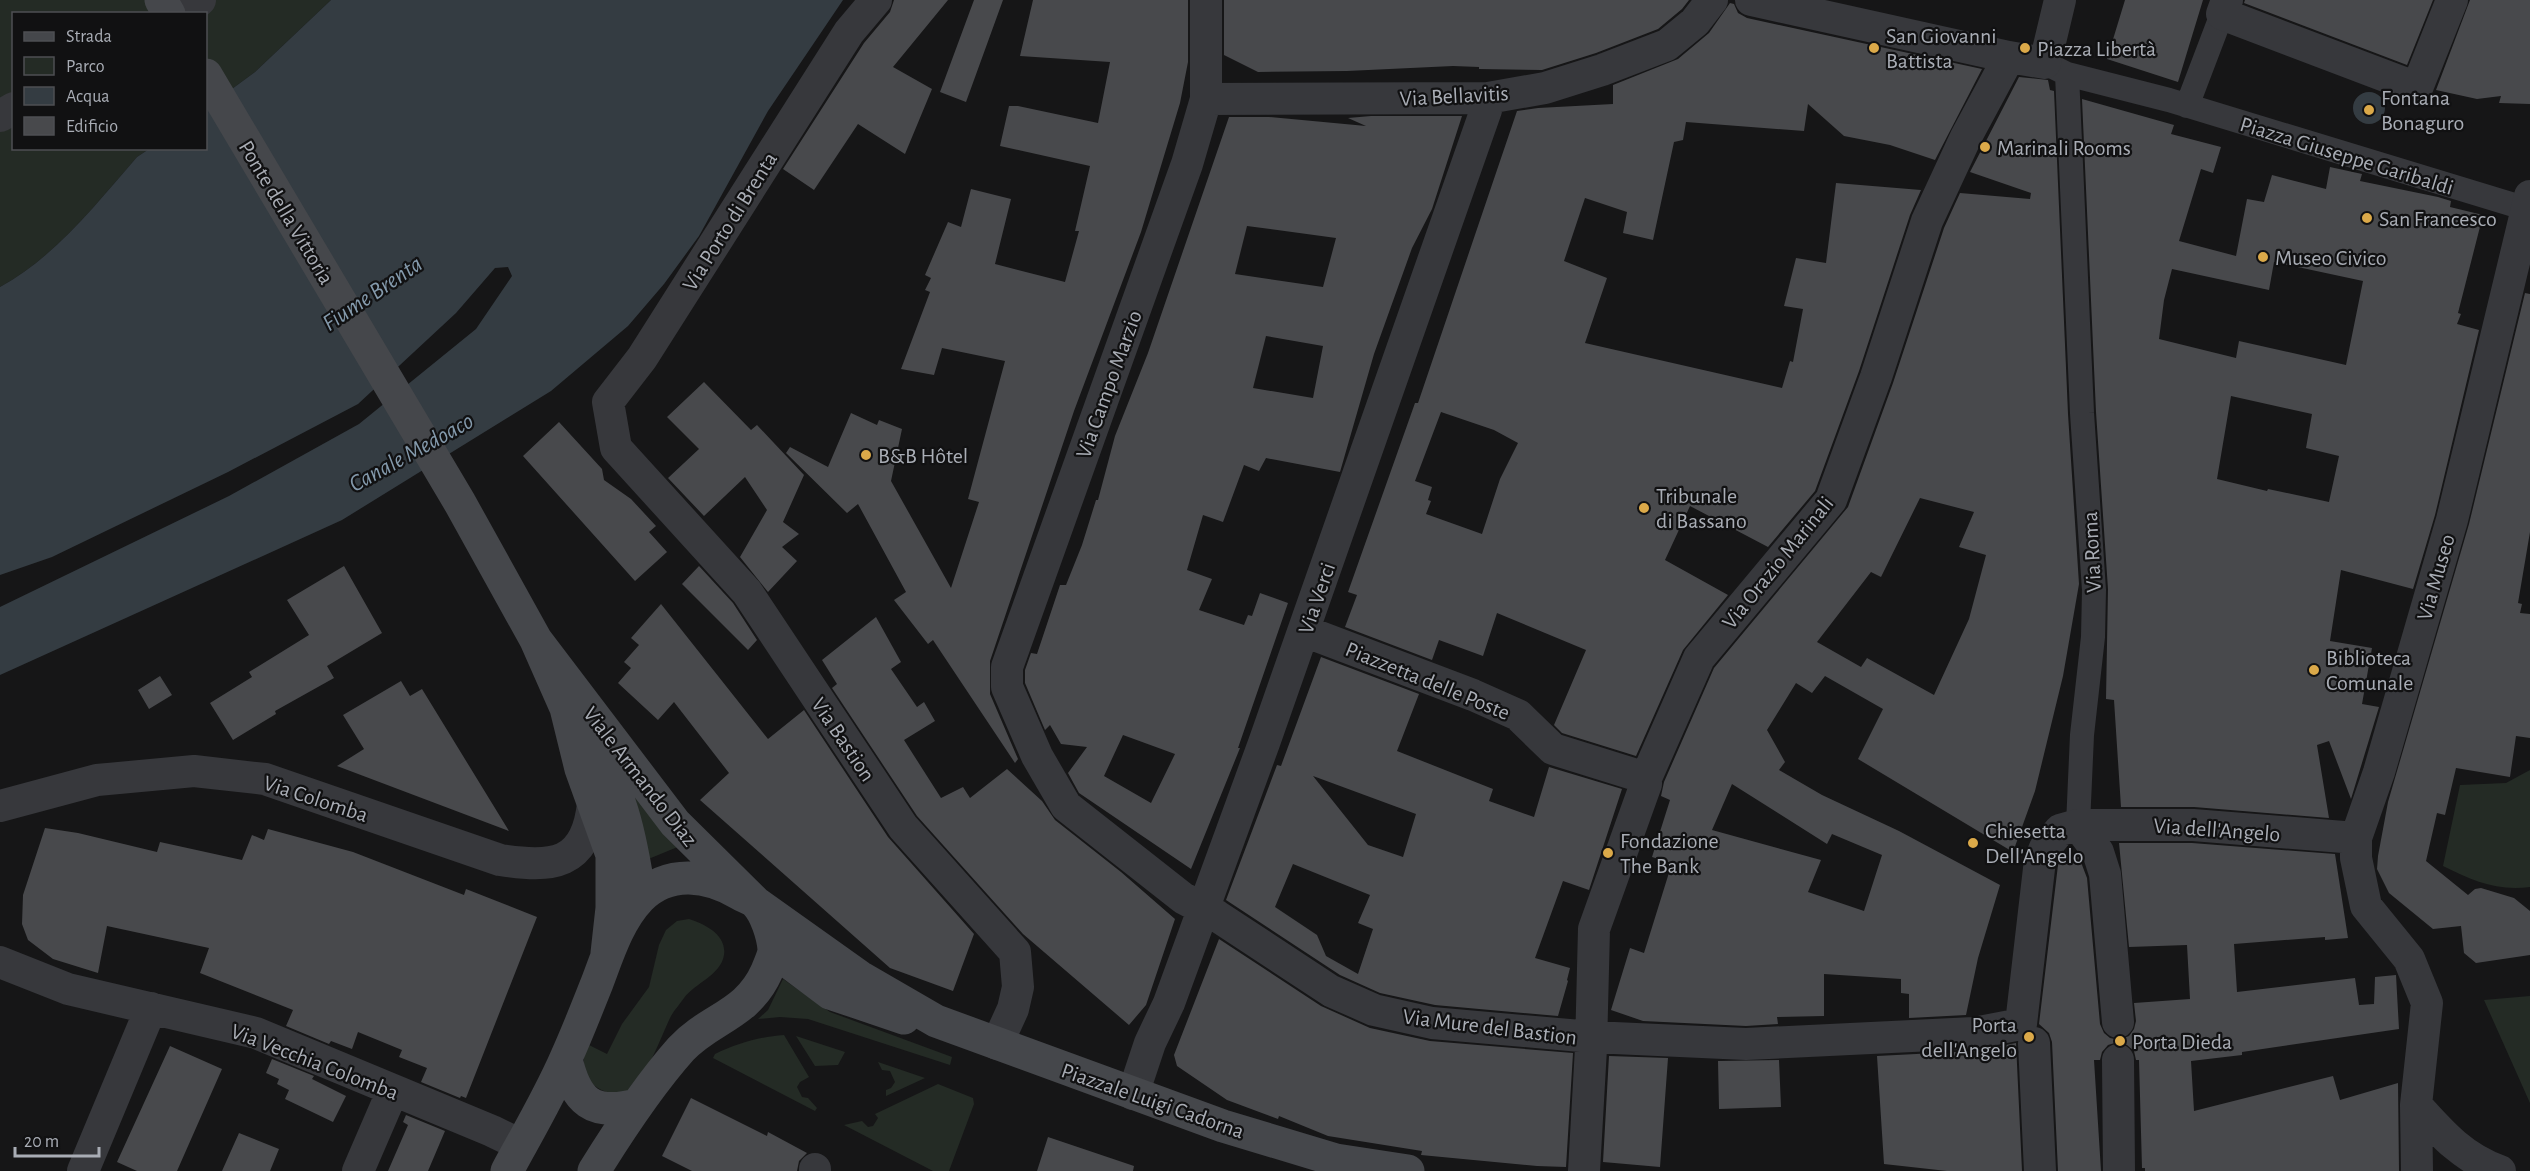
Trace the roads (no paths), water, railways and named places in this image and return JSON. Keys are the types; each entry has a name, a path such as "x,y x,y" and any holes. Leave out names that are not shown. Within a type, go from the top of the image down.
{"main road":[{"name":"Ponte della Vittoria","path":"207,77 460,503"},
{"name":"Viale Armando Diaz","path":"460,503 536,640 566,708 581,769 612,855 612,908 607,953"},
{"name":"Viale Armando Diaz","path":"536,640 675,823 756,903"},
{"name":"Viale Armando Diaz","path":"566,708 597,752 619,797 634,852 640,898"},
{"name":"Piazzale Luigi Cadorna","path":"514,1158 566,1059 607,953 624,921 640,898 655,887 674,878 692,878 711,880 756,903 860,977 936,1021 1133,1094 1300,1150 1370,1168 1408,1171"},
{"path":"594,1171 637,1105 682,1048 702,1030 744,1004 757,989 774,951 770,933 756,903"},
{"name":"Piazzale Luigi Cadorna","path":"774,951 830,993 896,1017 936,1021"},
{"path":"566,1059 571,1081 577,1093 592,1105 613,1110 637,1105"}],"street":[{"path":"185,12 200,0"},
{"name":"Via Porto di Brenta","path":"616,448 608,402 642,358 849,32 876,0"},
{"name":"Via Campo Marzio","path":"1007,667 1187,164 1206,99 1206,0"},
{"name":"Via Bellavitis","path":"1206,99 1488,98 1545,87 1655,51 1695,22 1712,0"},
{"path":"1751,0 2056,69 2060,0"},
{"path":"2178,103 2225,7 2417,88 2452,0"},
{"name":"Via Orazio Marinali","path":"1584,1171 1592,1037 1594,929 1646,784 1646,778 1699,658 1831,500 1876,377 1927,221 1966,137 2008,57"},
{"name":"Piazza Giuseppe Garibaldi","path":"2056,69 2528,203"},
{"name":"Via Roma","path":"2056,69 2094,590 2093,637 2082,735 2078,825"},
{"name":"Via Verci","path":"1133,1094 1150,1042 1169,1003 1304,631 1479,132 1488,98"},
{"name":"Via Museo","path":"2417,1171 2416,1105 2427,1003 2409,959 2366,906 2356,858 2356,838 2379,772 2452,520 2528,203"},
{"name":"Via Bastion","path":"616,448 747,592 903,827 1015,952 1018,987 1013,1009 997,1044"},
{"name":"Piazzetta delle Poste","path":"1304,631 1473,694 1518,715 1553,749 1646,778"},
{"name":"Via Mure del Bastion","path":"1007,667 1006,687 1037,756 1066,806 1183,898 1217,916 1331,991 1374,1010 1432,1023 1592,1037 1746,1044 1974,1033 2027,1026"},
{"name":"Via Colomba","path":"0,806 97,780 194,771 265,779 500,860 531,864 561,861 580,846 590,827 593,804"},
{"path":"2040,1171 2027,1026 2040,860 2045,848 2060,830 2078,825 2098,852 2105,874 2118,1022"},
{"name":"Via dell'Angelo","path":"2078,825 2193,825 2356,838"},
{"name":"Via Vecchia Colomba","path":"0,962 68,989 256,1034 393,1090 514,1158"},
{"path":"83,1171 151,1008"},
{"path":"2118,1060 2119,1171"},
{"path":"358,1171 393,1090"},
{"path":"2416,1105 2449,1142 2475,1159 2500,1171"}],"water":[{"path":"331,0 843,0 768,111 699,236 664,284 628,326 551,391 342,520 0,675 0,607 229,496 359,424 476,329 512,276 508,267 495,268 456,313 358,404 228,472 52,557 0,575 0,287 39,261 57,245 137,157 148,150 207,150 207,107 255,72"},
{"name":"Fontana Bonaguro","path":"2369,92 2380,97 2385,108 2380,119 2369,124 2358,119 2353,108 2358,97"}],"place":[{"name":"San Giovanni Battista","path":"1874,48"},
{"name":"Piazza Libertà","path":"2025,48"},
{"name":"Fontana Bonaguro","path":"2369,110"},
{"name":"Marinali Rooms","path":"1985,147"},
{"name":"San Francesco","path":"2367,218"},
{"name":"Museo Civico","path":"2263,257"},
{"name":"B&B Hôtel","path":"866,455"},
{"name":"Tribunale di Bassano","path":"1644,508"},
{"name":"Biblioteca Comunale","path":"2314,670"},
{"name":"Chiesetta Dell'Angelo","path":"1973,843"},
{"name":"Fondazione The Bank","path":"1608,853"},
{"name":"Porta dell'Angelo","path":"2029,1037"},
{"name":"Porta Dieda","path":"2120,1041"}],"water label":[{"name":"Fiume Brenta","path":"372,293"},
{"name":"Canale Medoaco","path":"411,452"}]}
